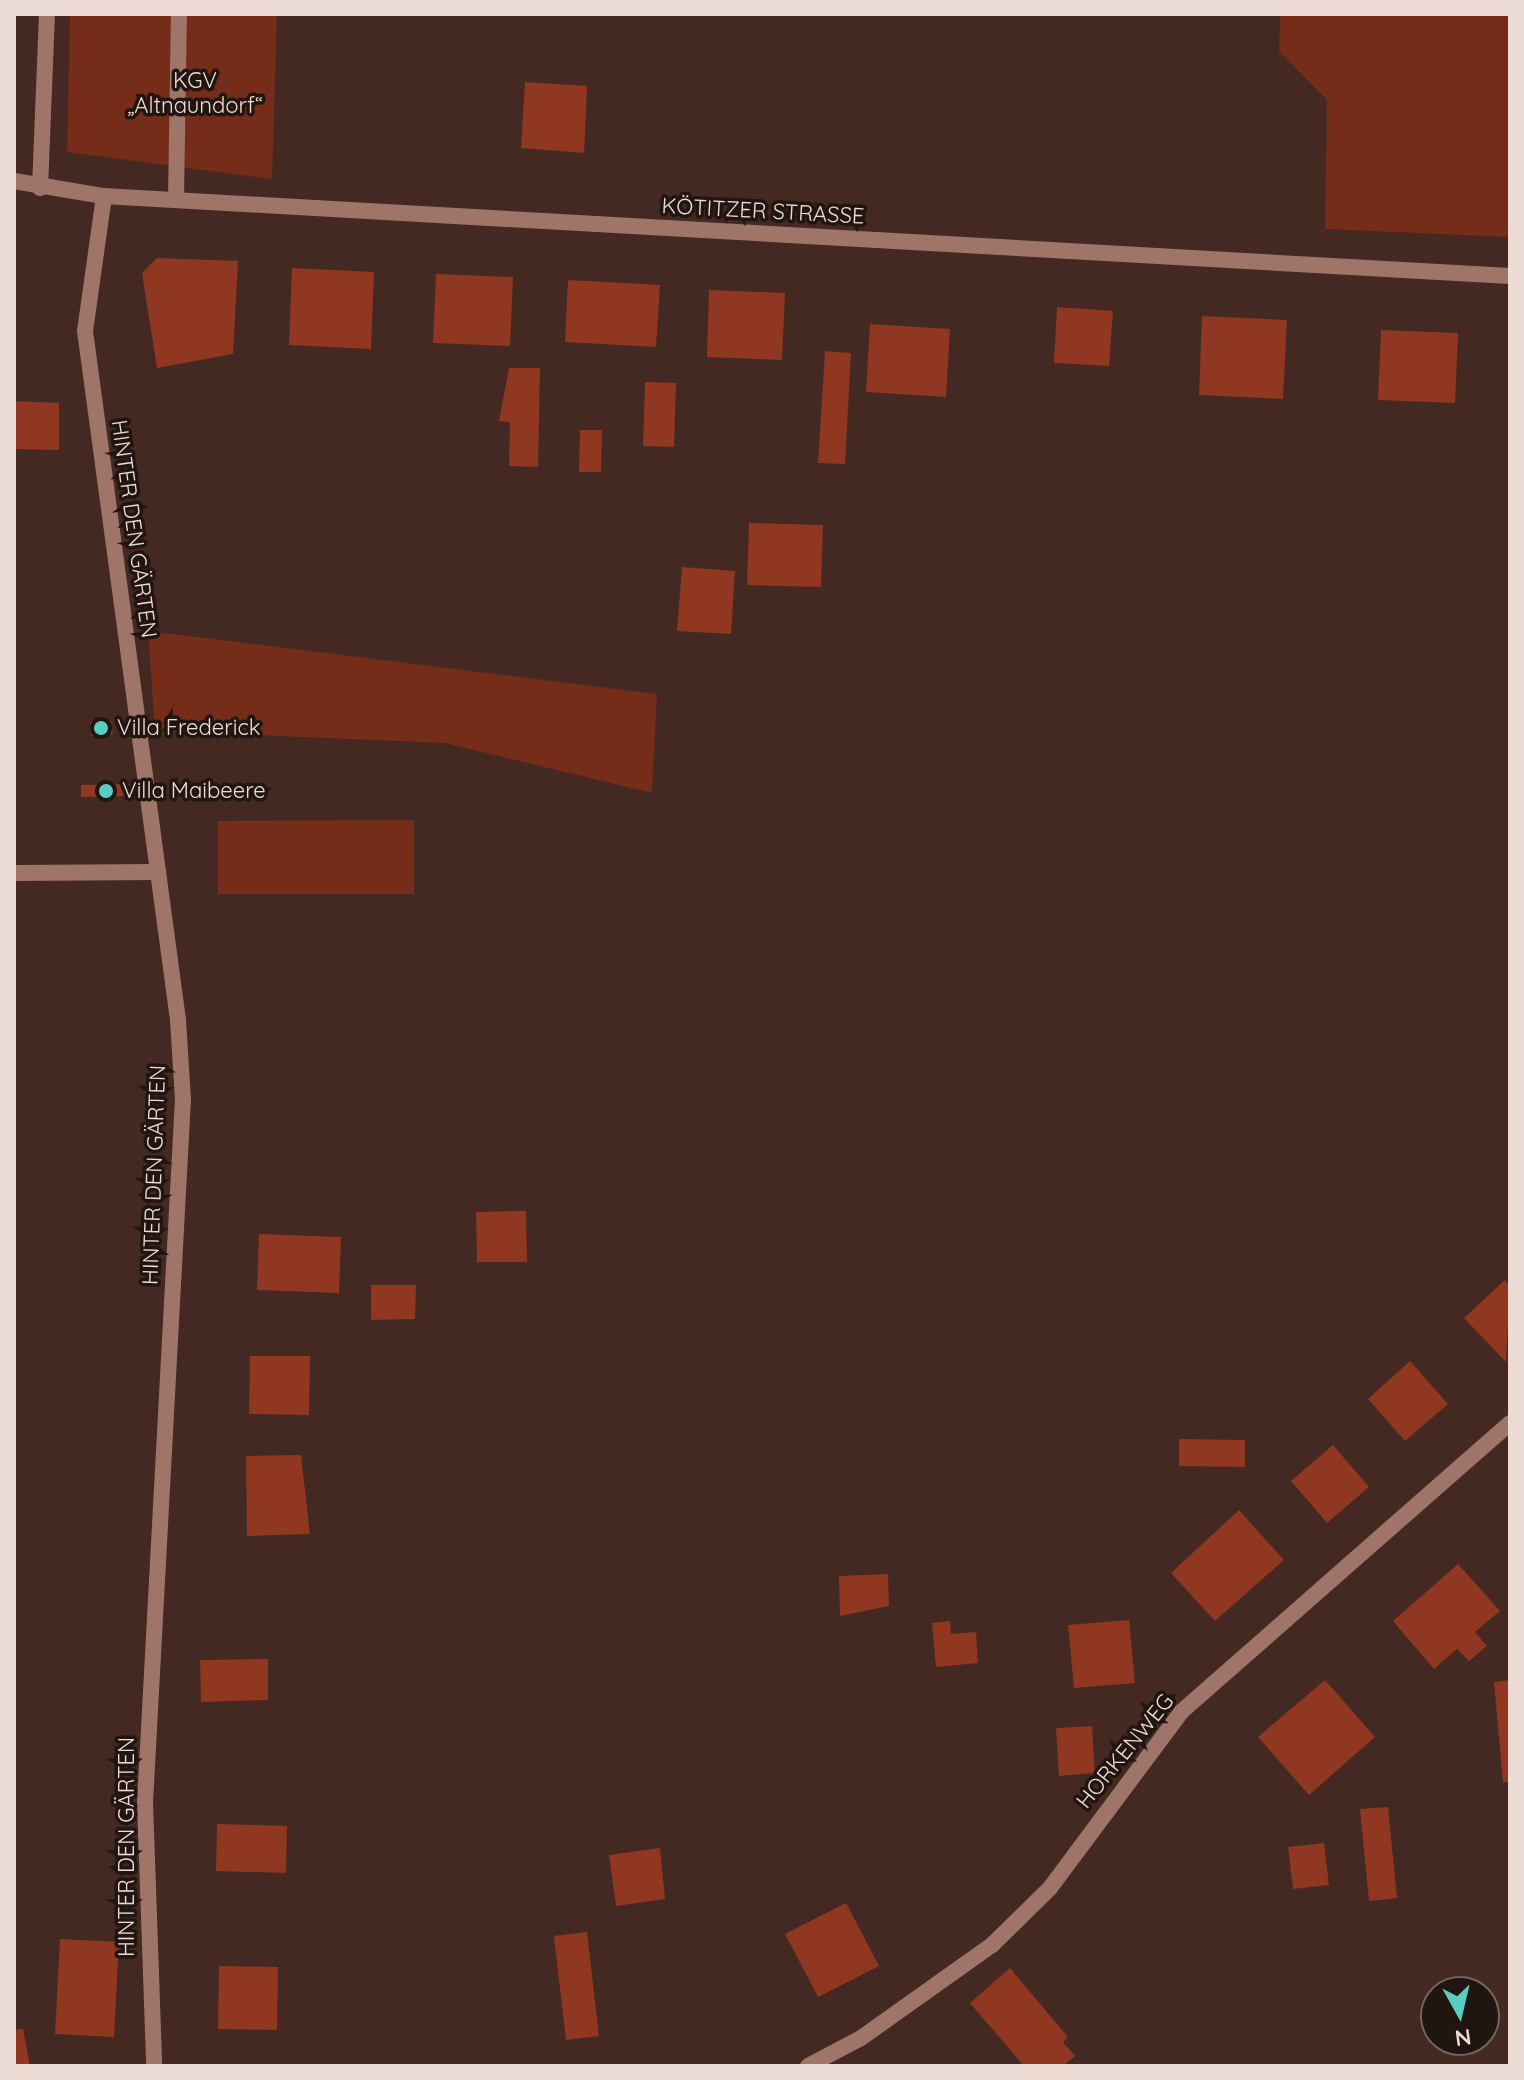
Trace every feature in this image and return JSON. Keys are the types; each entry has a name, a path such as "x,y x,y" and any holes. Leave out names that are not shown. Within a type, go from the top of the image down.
{"street":[{"path":"40,188 47,14"},
{"path":"176,200 179,14"},
{"name":"KÖTITZER STRASSE","path":"14,181 40,188 104,196 1510,276"},
{"name":"HINTER DEN GÄRTEN","path":"104,196 85,331 158,872 183,1099 145,1802 154,2066"},
{"path":"14,873 158,872"},
{"name":"HORKENWEG","path":"808,2066 861,2038 992,1945 1050,1888 1181,1712 1510,1423"}],"green space":[{"name":"KGV „Altnaundorf“","path":"70,14 277,14 272,179 67,152"},
{"path":"1280,14 1510,14 1510,237 1325,229 1327,100 1279,51"},
{"path":"148,631 657,694 652,793 445,743 155,731"},
{"path":"414,820 414,894 218,894 218,821"}],"building":[{"path":"525,82 587,86 584,153 521,148"},
{"path":"157,258 238,261 233,354 157,368 142,273"},
{"path":"292,268 374,272 371,349 289,345"},
{"path":"436,274 513,277 510,346 433,343"},
{"path":"568,280 660,285 656,347 565,342"},
{"path":"709,290 785,293 782,360 707,357"},
{"path":"1057,307 1113,311 1109,366 1054,363"},
{"path":"1202,316 1287,320 1283,399 1199,395"},
{"path":"870,324 950,329 946,397 866,392"},
{"path":"1381,330 1458,333 1455,403 1378,400"},
{"path":"825,351 851,353 845,464 818,463"},
{"path":"509,368 540,368 538,467 509,466 510,422 499,421"},
{"path":"645,382 676,383 674,447 643,446"},
{"path":"14,401 59,403 59,450 14,449"},
{"path":"580,430 602,430 601,472 579,472"},
{"path":"749,523 823,525 821,587 747,585"},
{"path":"682,567 735,571 731,634 677,631"},
{"name":"Villa Frederick","path":"111,721 113,734 91,736 90,722"},
{"name":"Villa Maibeere","path":"130,784 130,796 81,797 81,785"},
{"path":"526,1211 527,1262 477,1262 476,1212"},
{"path":"259,1234 341,1237 339,1293 257,1290"},
{"path":"1505,1280 1510,1286 1506,1362 1464,1318"},
{"path":"371,1285 416,1285 415,1319 371,1320"},
{"path":"250,1356 310,1356 309,1415 249,1414"},
{"path":"1410,1361 1448,1404 1405,1441 1368,1399"},
{"path":"1179,1439 1245,1440 1245,1467 1179,1466"},
{"path":"1333,1445 1369,1487 1327,1523 1291,1481"},
{"path":"301,1455 310,1534 247,1536 246,1456"},
{"path":"1239,1510 1284,1560 1215,1621 1171,1573"},
{"path":"1458,1564 1500,1611 1475,1632 1487,1646 1469,1661 1457,1649 1434,1669 1393,1621"},
{"path":"888,1574 889,1606 840,1616 839,1576"},
{"path":"1129,1620 1135,1683 1074,1688 1068,1625"},
{"path":"950,1621 951,1634 976,1632 978,1663 936,1667 932,1623"},
{"path":"268,1659 268,1700 201,1702 200,1660"},
{"path":"1325,1680 1375,1737 1309,1795 1258,1737"},
{"path":"1510,1680 1510,1782 1503,1782 1494,1682"},
{"path":"1092,1726 1095,1773 1059,1776 1056,1728"},
{"path":"1388,1807 1397,1898 1369,1901 1360,1809"},
{"path":"217,1824 287,1826 286,1873 216,1871"},
{"path":"1324,1843 1329,1885 1293,1889 1288,1847"},
{"path":"660,1848 665,1899 616,1906 609,1855"},
{"path":"846,1903 879,1966 818,1997 785,1934"},
{"path":"587,1932 599,2036 566,2040 554,1936"},
{"path":"60,1939 119,1942 114,2037 55,2034"},
{"path":"219,1966 278,1967 277,2030 218,2029"},
{"path":"1010,1968 1068,2037 1063,2042 1075,2056 1063,2066 1024,2066 970,2003"},
{"path":"23,2029 30,2066 14,2066 14,2030"}],"place":[{"name":"Villa Frederick","path":"101,728"},
{"name":"Villa Maibeere","path":"106,791"}]}
